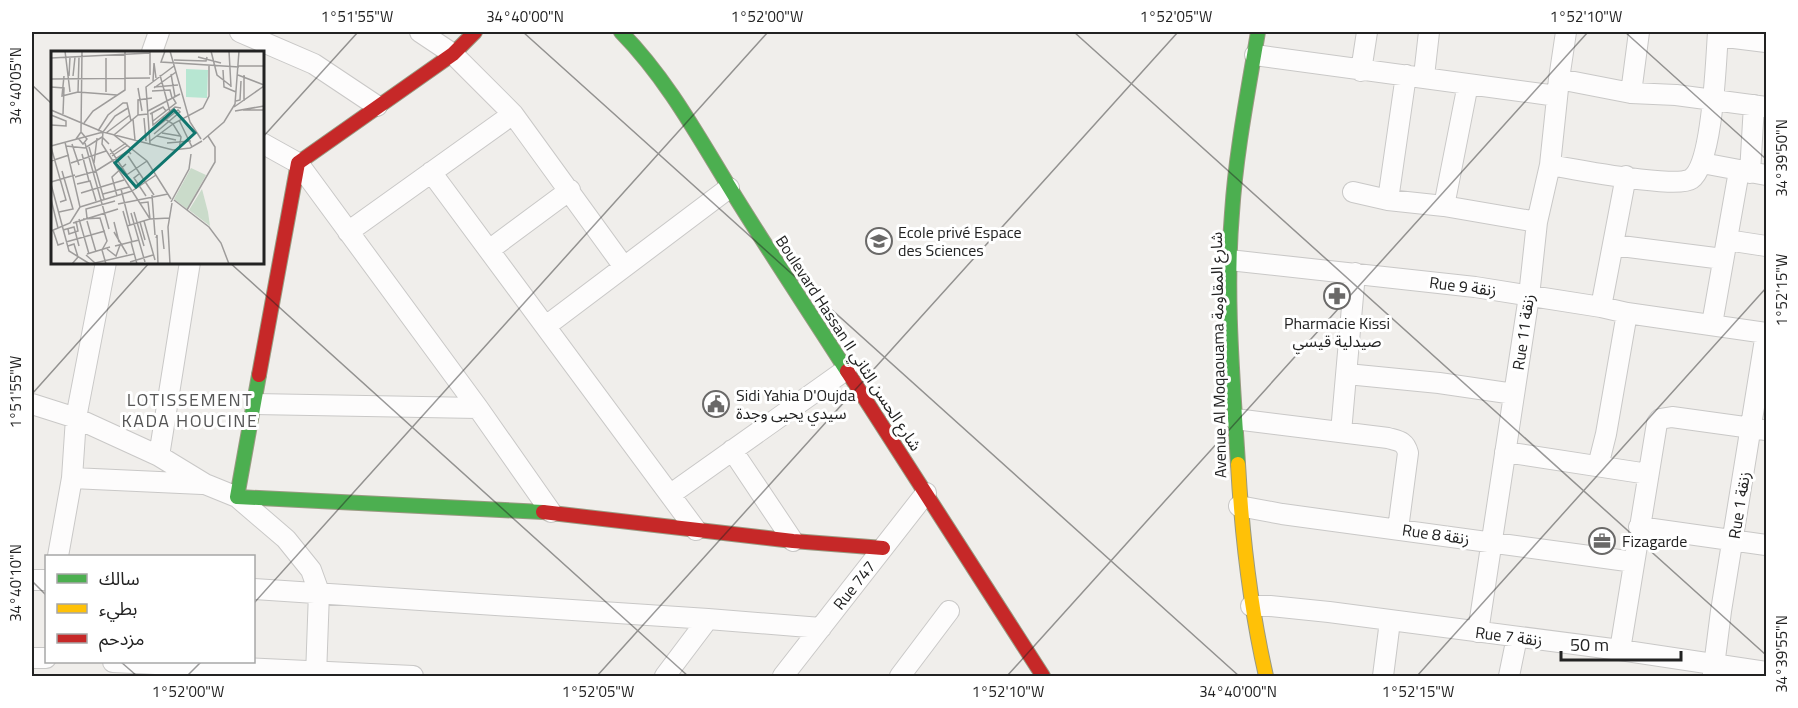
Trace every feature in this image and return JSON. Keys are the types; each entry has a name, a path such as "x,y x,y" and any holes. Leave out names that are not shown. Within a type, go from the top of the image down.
{"street":[{"path":"152,51 159,32"},
{"path":"240,32 314,64 377,106"},
{"path":"420,32 453,54 513,114 624,267"},
{"path":"237,497 298,163 453,54 475,32"},
{"name":"Boulevard Hassan II شارع الحسن الثاني","path":"621,32 642,51 670,88 729,188 1043,676"},
{"name":"Avenue Al Moqaouama شارع المقاومة","path":"1258,32 1233,189 1229,260 1239,506 1251,606 1266,676"},
{"path":"1361,70 1367,32"},
{"path":"1388,200 1415,76 1429,32"},
{"name":"Rue 11 زنقة","path":"1478,632 1529,296 1537,222 1550,165 1566,32"},
{"path":"1630,93 1639,32"},
{"path":"1550,165 1664,182 1686,182 1694,177 1702,163 1714,100 1718,34 1767,42"},
{"path":"1255,55 1468,84 1658,94 1760,106 1752,173 1725,250 1712,324"},
{"path":"1444,206 1468,84"},
{"path":"348,232 513,114"},
{"path":"264,144 298,163 478,408 551,512"},
{"path":"1702,163 1752,173"},
{"path":"432,172 696,530"},
{"path":"1601,307 1626,177"},
{"path":"546,326 729,188"},
{"path":"489,250 570,190"},
{"path":"1353,192 1388,200 1444,206 1537,222"},
{"path":"1613,245 1725,250 1767,246"},
{"name":"Rue 9 زنقة","path":"1229,260 1475,287 1601,307 1627,314 1766,333"},
{"path":"58,555 72,477 76,418 106,264"},
{"path":"159,456 190,264"},
{"path":"1341,432 1355,273"},
{"path":"1598,466 1606,434 1627,314"},
{"name":"Rue 1 زنقة","path":"1713,670 1734,540 1759,429 1766,333"},
{"path":"671,494 847,369"},
{"path":"1347,374 1439,383 1514,394"},
{"path":"32,404 76,418 159,456 205,484 237,497 286,539 311,570 319,592 316,674"},
{"path":"254,404 478,408"},
{"path":"1620,650 1654,431 1660,419 1672,417 1759,429"},
{"path":"1235,419 1401,441 1406,445 1408,463 1398,529"},
{"path":"732,450 793,542"},
{"path":"1505,452 1648,474"},
{"path":"72,477 205,484"},
{"name":"Rue 747","path":"783,676 926,493"},
{"path":"237,497 551,512 793,542 883,548"},
{"name":"Rue 8 زنقة","path":"1239,506 1282,514 1634,562"},
{"path":"1640,527 1767,545"},
{"path":"255,590 319,592 821,628"},
{"name":"Rue 7 زنقة","path":"1251,606 1291,608 1620,650 1713,670 1767,672"},
{"path":"900,676 949,611"},
{"path":"665,676 708,619"},
{"path":"1383,676 1390,621"},
{"path":"1509,676 1517,637"},
{"path":"130,663 316,674 412,676"}],"traffic: fast":[{"path":"621,32 669,91 847,371"},
{"path":"1238,464 1230,338 1230,244 1236,167 1258,32"},
{"path":"259,375 237,497 543,512"}],"traffic: slow":[{"path":"1238,464 1248,571 1255,623 1266,676"}],"traffic: jam":[{"path":"259,375 298,163 453,54 475,32"},
{"path":"847,371 1043,676"},
{"path":"543,512 793,541 883,548"}],"place":[{"name":"Ecole privé Espace des Sciences","path":"879,241"},
{"name":"Pharmacie Kissi صيدلية قيسي","path":"1337,296"},
{"name":"Sidi Yahia D'Oujda سيدي يحيى وجدة","path":"716,404"},
{"name":"Fizagarde","path":"1602,541"}],"district":[{"name":"LOTISSEMENT KADA HOUCINE","path":"190,409"}]}
